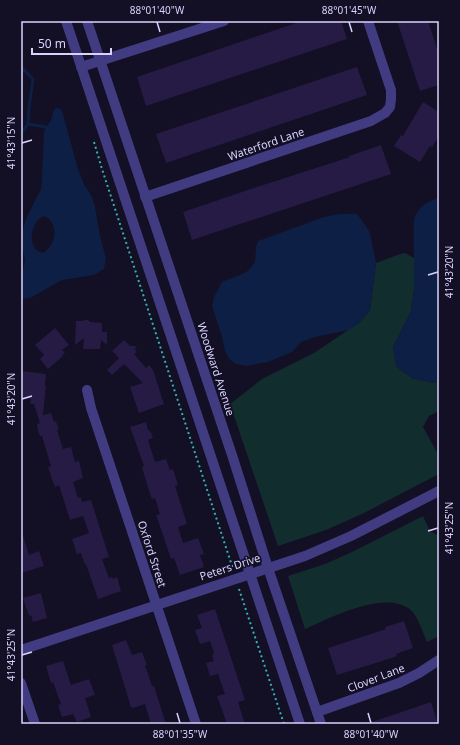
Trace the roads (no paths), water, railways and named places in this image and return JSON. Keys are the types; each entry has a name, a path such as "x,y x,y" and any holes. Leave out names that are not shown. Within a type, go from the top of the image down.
{"street":[{"path":"66,21 300,724"},
{"name":"Woodward Avenue","path":"87,21 321,724"},
{"path":"81,67 224,21"},
{"name":"Waterford Lane","path":"145,197 372,121 385,113 390,107 390,90 368,21"},
{"name":"Oxford Street","path":"87,390 93,415 196,724"},
{"name":"Peters Drive","path":"21,650 330,546 439,491"},
{"name":"Clover Lane","path":"318,712 399,683 419,673 439,660"},
{"path":"21,683 35,724"}],"water":[{"path":"56,108 59,108 62,111 78,169 84,184 92,197 106,258 105,264 104,269 94,275 62,280 30,298 21,299 21,281 25,260 22,245 23,231 25,221 41,189 44,132","holes":["44,216 49,219 54,229 53,240 51,245 43,253 34,247 32,241 33,229 39,219"]},
{"path":"439,198 439,380 434,383 412,378 396,367 393,347 411,311 414,290 415,216 422,206"},
{"path":"339,214 357,214 370,233 376,263 370,310 360,322 349,330 315,337 301,342 292,352 268,362 246,366 236,364 229,359 225,351 212,306 214,297 222,282 250,269 255,260 258,241 324,217"}],"waterway":[{"path":"21,67 33,79 28,124 21,133"},
{"path":"28,124 46,127"}]}
